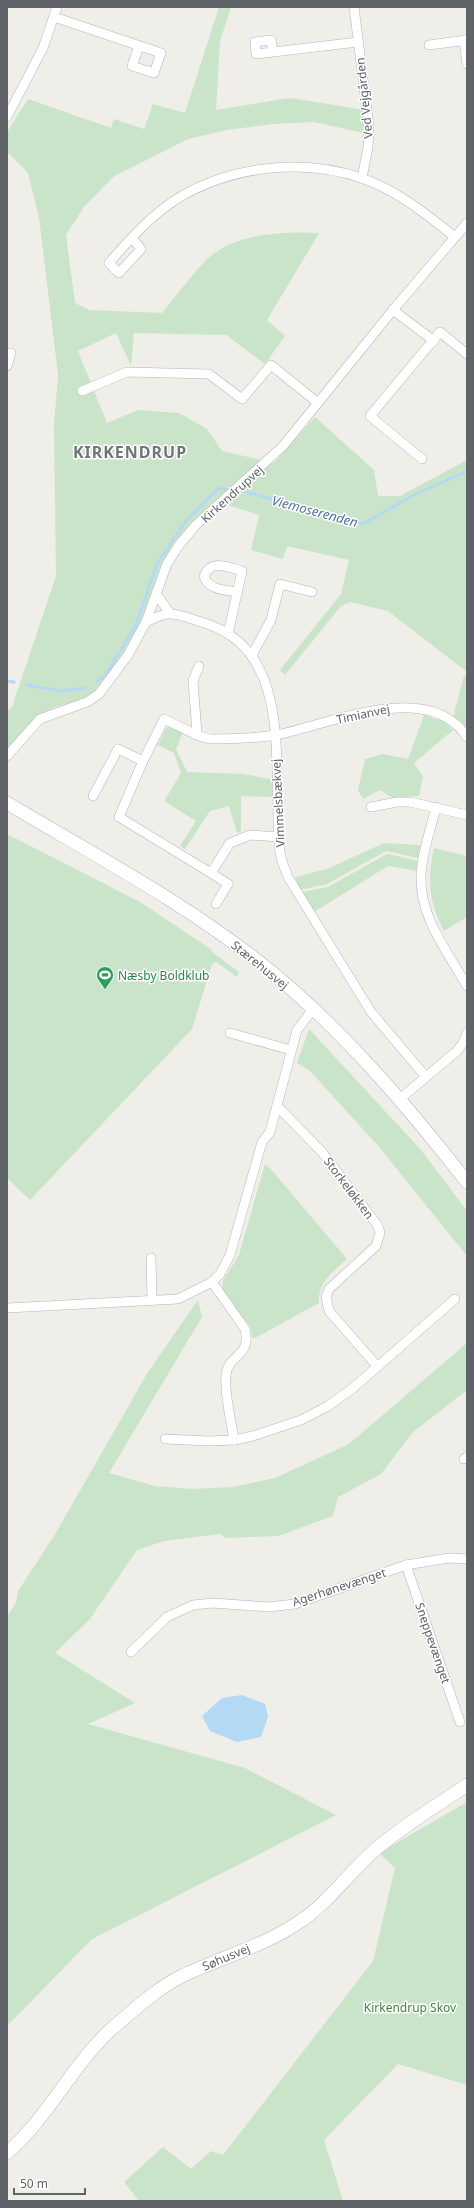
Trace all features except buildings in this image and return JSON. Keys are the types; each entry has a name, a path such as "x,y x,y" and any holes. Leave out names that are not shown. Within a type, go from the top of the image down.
{"street":[{"path":"7,117 40,55 57,7"},
{"name":"Ved Vejgården","path":"354,7 369,127 368,147 362,178"},
{"path":"54,17 139,46"},
{"path":"429,45 466,40 467,64"},
{"name":"Ved Vejgården","path":"273,52 358,42"},
{"path":"132,238 151,219 180,197 207,184 236,175 275,167 334,170 362,178 394,193 417,207 456,237"},
{"name":"Kirkendrupvej","path":"7,756 40,719 87,702 99,694 124,661 146,622 167,564 179,545 196,526 283,446 393,310 466,227"},
{"path":"393,310 434,341"},
{"path":"422,459 370,416 386,395 403,379 440,332 467,354"},
{"path":"7,353 11,354 7,366"},
{"path":"82,391 127,372 209,374 242,399 271,365 318,403"},
{"path":"252,656 271,620 280,584 312,592"},
{"path":"228,634 238,592"},
{"path":"146,622 170,613 156,594"},
{"name":"Vimmelsbækvej","path":"170,613 210,625 228,634 245,646 265,679 275,735 279,837 281,857 286,873 371,1012 426,1077"},
{"path":"197,734 193,681 199,666"},
{"name":"Timianvej","path":"143,760 164,719 210,739 275,735 380,709 411,707 431,712 448,719 467,738"},
{"path":"93,796 118,749 143,760 119,817 228,884 216,904"},
{"path":"371,807 397,802 436,807 467,815"},
{"name":"Stærehusvej","path":"7,803 150,888 210,926 270,970 356,1050 401,1098 467,1182"},
{"path":"436,807 422,861 422,889 425,908 432,925 467,986"},
{"path":"211,873 230,843 250,836 279,837"},
{"path":"7,1308 178,1299 212,1282 220,1274 230,1255 262,1142 270,1132 297,1030 313,1009"},
{"path":"230,1033 291,1050"},
{"path":"401,1098 465,1045 467,1034"},
{"name":"Storkeløkken","path":"277,1106 322,1152 378,1226 380,1234 376,1246 329,1288 326,1297 329,1311 378,1366"},
{"path":"151,1258 152,1300"},
{"path":"212,1282 246,1329 247,1337 244,1352 232,1362 226,1373 234,1440"},
{"path":"165,1439 191,1441 234,1440 301,1420 324,1408 354,1388 455,1299"},
{"name":"Agerhønevænget","path":"131,1652 167,1617 193,1605 213,1603 268,1607 295,1604 406,1565 450,1558 467,1559"},
{"name":"Sneppevænget","path":"406,1565 460,1722"},
{"name":"Søhusvej","path":"7,2153 37,2123 89,2052 115,2026 147,1999 184,1975 263,1941 302,1921 322,1904 376,1849 399,1830 467,1785"}],"green space":[{"path":"219,7 231,7 220,41 216,110 290,98 366,110 368,134 314,122 273,124 227,130 188,139 113,177 84,207 66,235 75,303 89,310 162,313 205,261 230,245 244,239 259,236 304,232 319,233 267,320 285,336 265,364 226,335 134,333 131,366 116,333 78,351 107,423 138,410 179,413 207,429 222,451 274,463 315,417 374,470 378,496 400,496 467,460 467,672 388,611 350,602 341,606 285,675 280,670 341,594 349,560 287,546 283,559 251,550 259,515 215,501 177,541 161,565 141,624 120,663 95,691 84,699 55,707 41,714 7,749 7,711 12,707 56,576 54,425 58,375 39,217 28,173 7,152 7,132 28,99 111,128 114,119 144,129 153,104 185,113"},
{"path":"467,675 467,730 453,717 464,676"},
{"path":"424,715 444,722 453,730 414,763 423,777 419,796 393,798 380,790 363,799 358,790 365,759 383,754 408,759"},
{"path":"172,726 183,732 176,749 187,772 243,774 271,779 273,797 241,796 241,831 237,833 229,806 210,811 185,849 180,846 196,821 164,801 181,773 174,753 158,745 166,728"},
{"name":"Næsby Boldklub","path":"7,834 140,902 212,950 212,952 239,972 237,977 216,962 212,964 192,1029 30,1200 7,1178"},
{"path":"384,843 420,845 418,858 386,851 327,884 300,890 295,877 327,869"},
{"path":"434,848 467,856 467,917 444,931 432,901 430,870"},
{"path":"389,854 417,861 416,871 388,866 314,912 302,892 328,887"},
{"path":"309,1029 421,1150 467,1211 467,1256 380,1148 310,1071 297,1063"},
{"path":"265,1164 347,1259 331,1273 323,1283 319,1295 319,1303 255,1338 252,1337 251,1328 222,1290 223,1281 239,1255"},
{"path":"198,1300 202,1317 109,1473 155,1486 192,1489 233,1487 275,1478 349,1444 467,1343 467,1390 412,1433 381,1474 338,1497 333,1516 278,1536 226,1538 220,1534 164,1541 137,1550 90,1619 55,1653 135,1703 88,1724 245,1768 336,1815 92,1939 7,2026 7,1617 16,1603 18,1591 54,1536 148,1372"},
{"name":"Kirkendrup Skov","path":"467,1802 467,2085 398,2064 324,2140 343,2201 139,2201 124,2182 163,2147 191,2169 211,2151 223,2155 373,1961 395,1868 379,1853"}],"water":[{"path":"242,1695 265,1704 268,1717 261,1737 237,1742 210,1731 202,1716 222,1698"}],"waterway":[{"name":"Viemoserenden","path":"246,492 363,524 412,496 467,471"},
{"name":"Viemoserenden","path":"97,681 105,676 136,625 157,564 185,522 219,488 226,489"},
{"name":"Viemoserenden","path":"7,681 14,682"},
{"name":"Viemoserenden","path":"27,685 61,691 84,688"}],"place":[{"name":"Næsby Boldklub","path":"105,990"}],"district":[{"name":"KIRKENDRUP","path":"130,452"}]}
